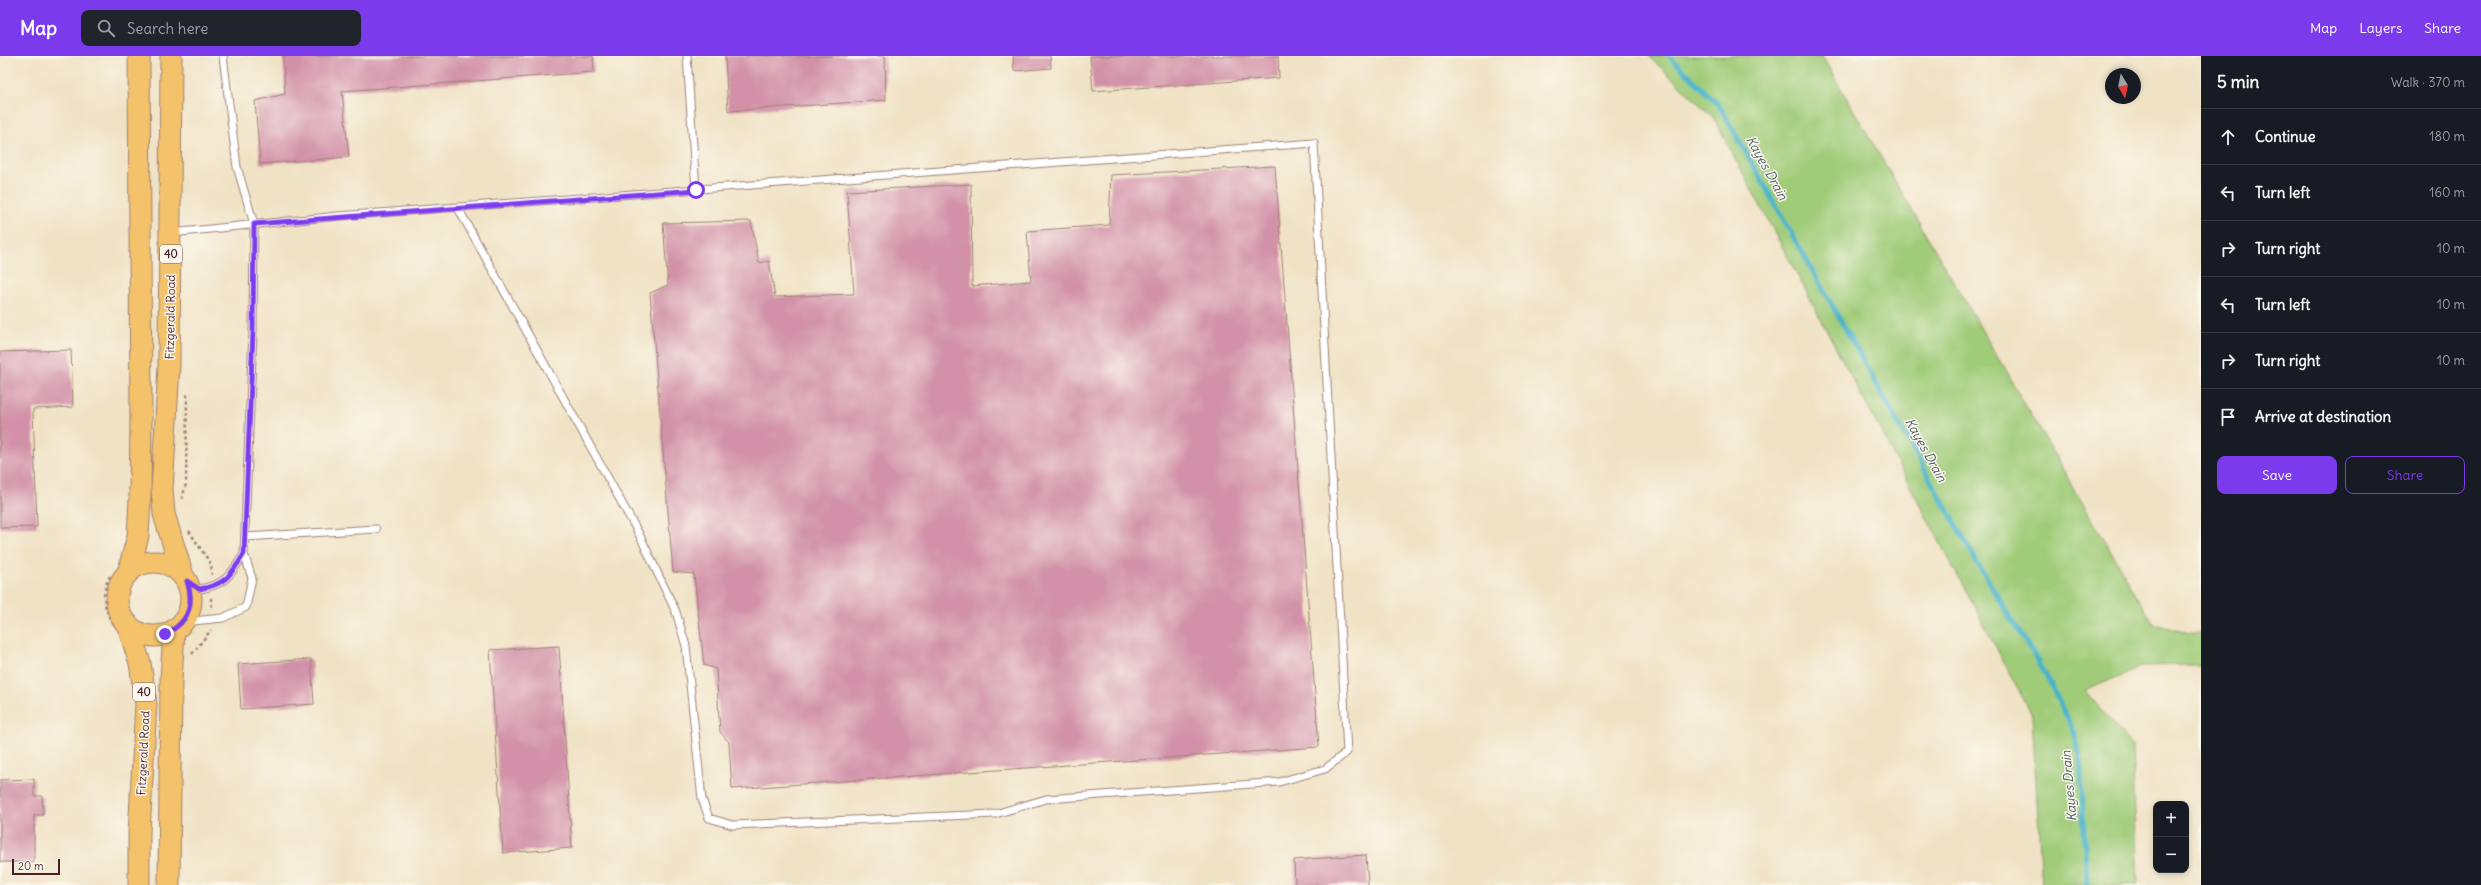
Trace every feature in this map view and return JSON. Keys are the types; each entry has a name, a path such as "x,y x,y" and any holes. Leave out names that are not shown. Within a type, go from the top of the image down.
{"main road":[{"name":"40","path":"126,623 118,604 120,587 128,573 138,536 140,490 139,56"},
{"name":"Fitzgerald Road","path":"170,56 171,230 169,366 162,490 164,514 185,578"},
{"path":"128,573 138,566 156,562 174,567 185,578"},
{"name":"40","path":"179,626 191,602 185,578"},
{"path":"126,623 144,634 160,635 179,626"},
{"name":"Fitzgerald Road","path":"126,623 140,663 146,704 139,834 139,885"},
{"name":"Fitzgerald Road","path":"169,885 170,754 179,626"}],"lane":[{"path":"179,626 223,618 246,606 252,578 244,554 253,332 254,224 237,166 223,56"},
{"path":"687,56 696,190"},
{"path":"171,230 180,232 254,224 458,208 1314,143 1347,752 1325,769 1279,782 1046,799 996,814 732,825 709,818 702,799 686,646 676,612 639,534 458,208"},
{"path":"245,537 376,529"},
{"path":"185,578 199,589 217,586 233,572 244,554"}],"green space":[{"path":"1649,56 1822,56 2153,624 2189,633 2201,633 2201,665 2141,666 2085,691 2132,745 2138,885 2042,885 2032,715 1713,117"}],"building":[{"path":"283,56 593,56 594,72 342,91 349,157 260,164 255,101 285,94"},
{"path":"725,56 885,56 886,100 728,111"},
{"path":"1013,56 1050,56 1051,68 1014,71"},
{"path":"1090,56 1278,56 1279,78 1093,91"},
{"path":"1275,166 1319,747 732,789 729,742 720,732 716,669 704,665 694,574 673,572 650,293 668,285 663,223 751,221 759,263 769,261 775,297 854,294 847,191 971,184 972,286 1031,281 1027,231 1109,225 1111,175"},
{"path":"71,350 73,407 33,409 37,527 0,528 0,352"},
{"path":"559,646 572,848 503,853 490,650"},
{"path":"311,659 314,704 241,709 238,664"},
{"path":"34,779 34,796 42,796 43,815 34,815 34,862 0,862 0,780"},
{"path":"1366,855 1368,885 1295,885 1294,860"}],"waterway":[{"name":"Kayes Drain","path":"1669,56 1719,105 1979,566 2046,675 2071,725 2080,756 2087,885"}],"route":[{"path":"165,634 174,630 183,622 189,612 191,602 187,581 199,589 217,586 233,572 244,554 248,419 253,332 254,224 338,216 696,190"}]}
